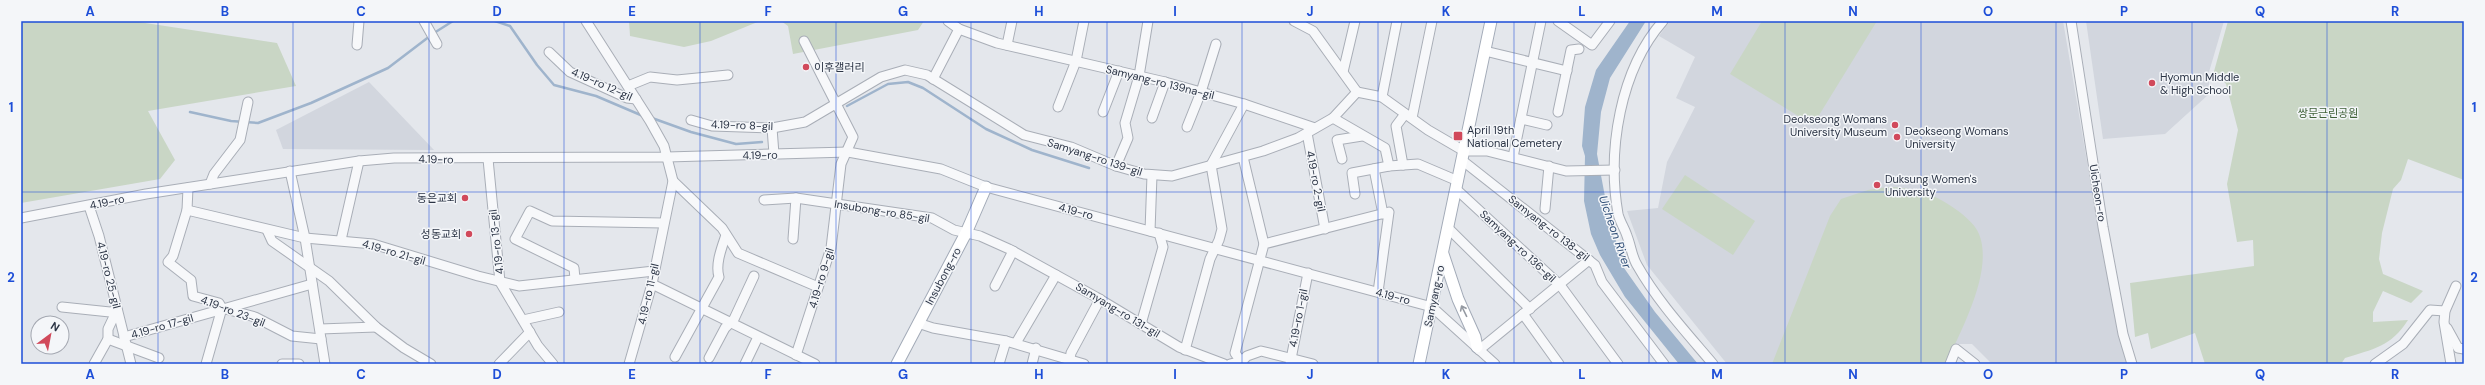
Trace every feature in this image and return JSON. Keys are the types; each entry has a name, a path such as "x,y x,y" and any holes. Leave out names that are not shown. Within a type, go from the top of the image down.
{"main road":[{"name":"Samyang-ro","path":"1419,364 1491,21"},
{"name":"Insubong-ro","path":"898,364 966,233 986,187"},
{"path":"1443,254 1458,299 1475,337 1478,348"}],"street":[{"path":"357,45 359,21"},
{"path":"424,21 437,44"},
{"name":"Samyang-ro 139na-gil","path":"948,21 959,29 1007,45 1165,82 1244,104 1311,130"},
{"path":"1007,45 1012,21"},
{"path":"1058,107 1076,61 1084,21"},
{"path":"1116,166 1128,138 1125,123 1139,76 1148,21"},
{"path":"1294,21 1313,31 1357,92 1382,97 1463,156 1487,151 1566,170 1616,170"},
{"path":"1313,31 1316,21"},
{"path":"1343,72 1355,21"},
{"path":"1382,97 1397,21"},
{"path":"1403,165 1396,126 1409,116 1432,21"},
{"path":"1513,157 1541,21"},
{"path":"1558,21 1592,44 1609,21"},
{"path":"1663,21 1654,31 1632,69 1616,141 1618,215 1636,264 1671,318 1711,363"},
{"name":"Uicheon-ro","path":"2072,21 2103,227 2123,334 2132,364"},
{"name":"4.19-ro 12-gil","path":"588,22 664,146 667,157"},
{"path":"934,79 959,29"},
{"path":"804,41 853,137 845,152"},
{"path":"1187,127 1201,92 1216,44"},
{"path":"1558,112 1572,50 1579,49"},
{"path":"1485,51 1567,71"},
{"name":"4.19-ro 12-gil","path":"549,52 570,72 627,98 636,99"},
{"name":"Samyang-ro 139-gil","path":"836,104 881,77 905,70 926,75 934,79 1024,135 1071,147 1116,166 1152,175 1172,176 1243,157 1311,130 1333,118 1357,92"},
{"path":"1103,112 1119,71"},
{"name":"4.19-ro 12-gil","path":"628,86 650,77 676,80 728,75"},
{"path":"1152,118 1165,82"},
{"path":"210,184 214,174 240,140 248,102"},
{"name":"4.19-ro 8-gil","path":"691,120 712,126 772,128 805,122 836,104"},
{"path":"1185,350 1214,248 1219,240 1222,229 1211,165 1244,104"},
{"path":"1333,118 1385,148 1388,166"},
{"path":"1521,119 1547,125"},
{"path":"772,128 774,154"},
{"name":"4.19-ro 2-gil","path":"1311,130 1326,229"},
{"path":"1342,159 1337,140 1362,136"},
{"name":"4.19-ro","path":"21,218 290,171 359,161 394,158 488,159 667,157 845,152 941,170 986,187 1432,307"},
{"name":"4.19-ro 9-gil","path":"799,359 818,287 831,248 841,164 845,152"},
{"name":"Samyang-ro 138-gil","path":"1463,156 1596,265 1602,282 1664,364"},
{"name":"4.19-ro 11-gil","path":"629,364 652,284 663,223 673,181 667,157"},
{"path":"1242,363 1235,353 1264,244 1243,157"},
{"name":"4.19-ro 13-gil","path":"488,159 500,282 538,346 553,364"},
{"path":"341,240 359,161"},
{"path":"1355,194 1352,173 1388,166 1418,164 1457,185"},
{"name":"Samyang-ro 138-gil","path":"1545,209 1549,166"},
{"path":"1374,169 1383,214"},
{"path":"290,171 305,238 325,364"},
{"path":"1150,231 1152,175"},
{"path":"673,181 722,228 738,254 818,287"},
{"name":"Samyang-ro 136-gil","path":"1457,185 1560,285 1618,364"},
{"name":"4.19-ro 23-gil","path":"188,188 187,210 172,256 168,262 191,280 193,296 219,303 222,308 255,317 292,336 376,327"},
{"path":"792,239 796,198"},
{"name":"Insubong-ro 85-gil","path":"764,200 796,198 932,218 954,230 966,233"},
{"name":"4.19-ro 25-gil","path":"89,206 99,236 131,364"},
{"name":"4.19-ro 21-gil","path":"187,210 266,230 305,238 373,244 500,282 519,286 654,271"},
{"path":"576,279 574,268 515,238 530,211 552,221 663,223"},
{"path":"1264,244 1389,212 1378,292"},
{"path":"1448,228 1527,312 1559,364"},
{"path":"266,230 272,241 340,291 376,327 404,348 431,364"},
{"name":"Samyang-ro 131-gil","path":"966,233 980,236 1013,251 1100,299 1185,350 1220,363"},
{"path":"1141,324 1163,247 1159,233"},
{"path":"675,357 719,277 717,272 720,251 726,235"},
{"path":"995,286 1013,251"},
{"path":"1478,348 1527,312 1589,260"},
{"name":"4.19-ro 1-gil","path":"1290,361 1308,273"},
{"path":"1016,343 1056,275"},
{"path":"709,358 730,322 734,318 754,276"},
{"name":"4.19-ro 17-gil","path":"125,341 222,308 312,284"},
{"path":"652,284 703,308 799,359 814,364"},
{"path":"2451,364 2444,322 2445,311 2456,286"},
{"path":"1070,361 1071,352 1100,299"},
{"path":"62,307 110,312 117,310"},
{"path":"1432,307 1495,364"},
{"path":"206,364 222,308"},
{"path":"94,364 108,338 108,329 117,310"},
{"path":"2374,364 2403,344 2430,310 2445,311"},
{"path":"523,320 560,312"},
{"path":"2444,322 2458,348 2464,349"},
{"path":"918,323 933,328 1016,343 1036,348 1070,361 1084,364"},
{"path":"499,364 530,332"},
{"path":"745,364 758,337"},
{"path":"108,338 125,341 159,358"},
{"path":"999,364 1006,341"},
{"path":"1032,364 1036,348"},
{"path":"1950,364 1956,349 1975,364"},
{"path":"1230,364 1242,363 1247,356 1261,351 1290,361 1313,364"},
{"path":"282,364 299,364"}],"shaded area":[{"name":"Duksung Women's University","path":"1670,21 2063,21 2104,261 2127,364 1992,364 1972,344 1956,344 1948,364 1727,364 1647,265 1627,211 1658,208 1667,162 1695,107 1676,98 1695,57 1659,36"},
{"name":"Hyomun Middle & High School","path":"2086,21 2224,21 2209,72 2209,94 2165,134 2103,139"},
{"path":"369,82 434,150 283,149 276,130"}],"green space":[{"path":"21,21 132,21 277,43 296,86 148,111 175,160 160,179 21,203"},
{"path":"629,21 760,21 711,41 684,47 630,36"},
{"path":"781,21 924,21 918,30 793,54 788,26"},
{"path":"1762,21 1877,21 1813,125 1730,74"},
{"name":"쌍문근린공원","path":"2228,21 2464,21 2464,180 2408,159 2401,180 2393,189 2382,233 2379,259 2383,274 2423,291 2411,303 2383,291 2373,312 2373,322 2408,320 2402,329 2388,342 2373,349 2345,358 2341,364 2205,364 2195,333 2151,349 2148,333 2135,337 2130,283 2254,266 2253,240 2237,242 2227,184 2238,130 2226,84 2220,77 2213,75"},
{"path":"1685,175 1755,221 1733,255 1662,209"},
{"path":"1888,187 1905,188 1929,194 1944,201 1971,222 1979,234 1983,249 1979,282 1967,318 1946,364 1772,364 1830,216 1841,199 1868,190"}],"water":[{"path":"1630,21 1646,21 1610,78 1601,112 1597,154 1609,218 1624,268 1655,312 1698,364 1679,364 1625,297 1600,255 1591,234 1584,201 1585,156 1582,146 1585,107 1596,70"}],"waterway":[{"path":"434,33 453,21"},
{"path":"495,21 510,26 537,65 554,85 596,96 643,116"},
{"path":"190,112 231,121 258,123 311,103 388,68 430,36"},
{"path":"847,106 888,84 908,82 923,88 986,129 1032,150 1089,168"},
{"path":"652,118 691,132 736,144 762,142"}],"place":[{"name":"이후갤러리","path":"806,67"},
{"name":"Hyomun Middle & High School","path":"2152,83"},
{"name":"Deokseong Womans University Museum","path":"1895,125"},
{"name":"April 19th National Cemetery","path":"1458,136"},
{"name":"Deokseong Womans University","path":"1897,137"},
{"name":"Duksung Women's University","path":"1877,185"},
{"name":"동은교회","path":"465,198"},
{"name":"성동교회","path":"469,234"}],"water label":[{"name":"Uicheon River","path":"1615,232"}]}
